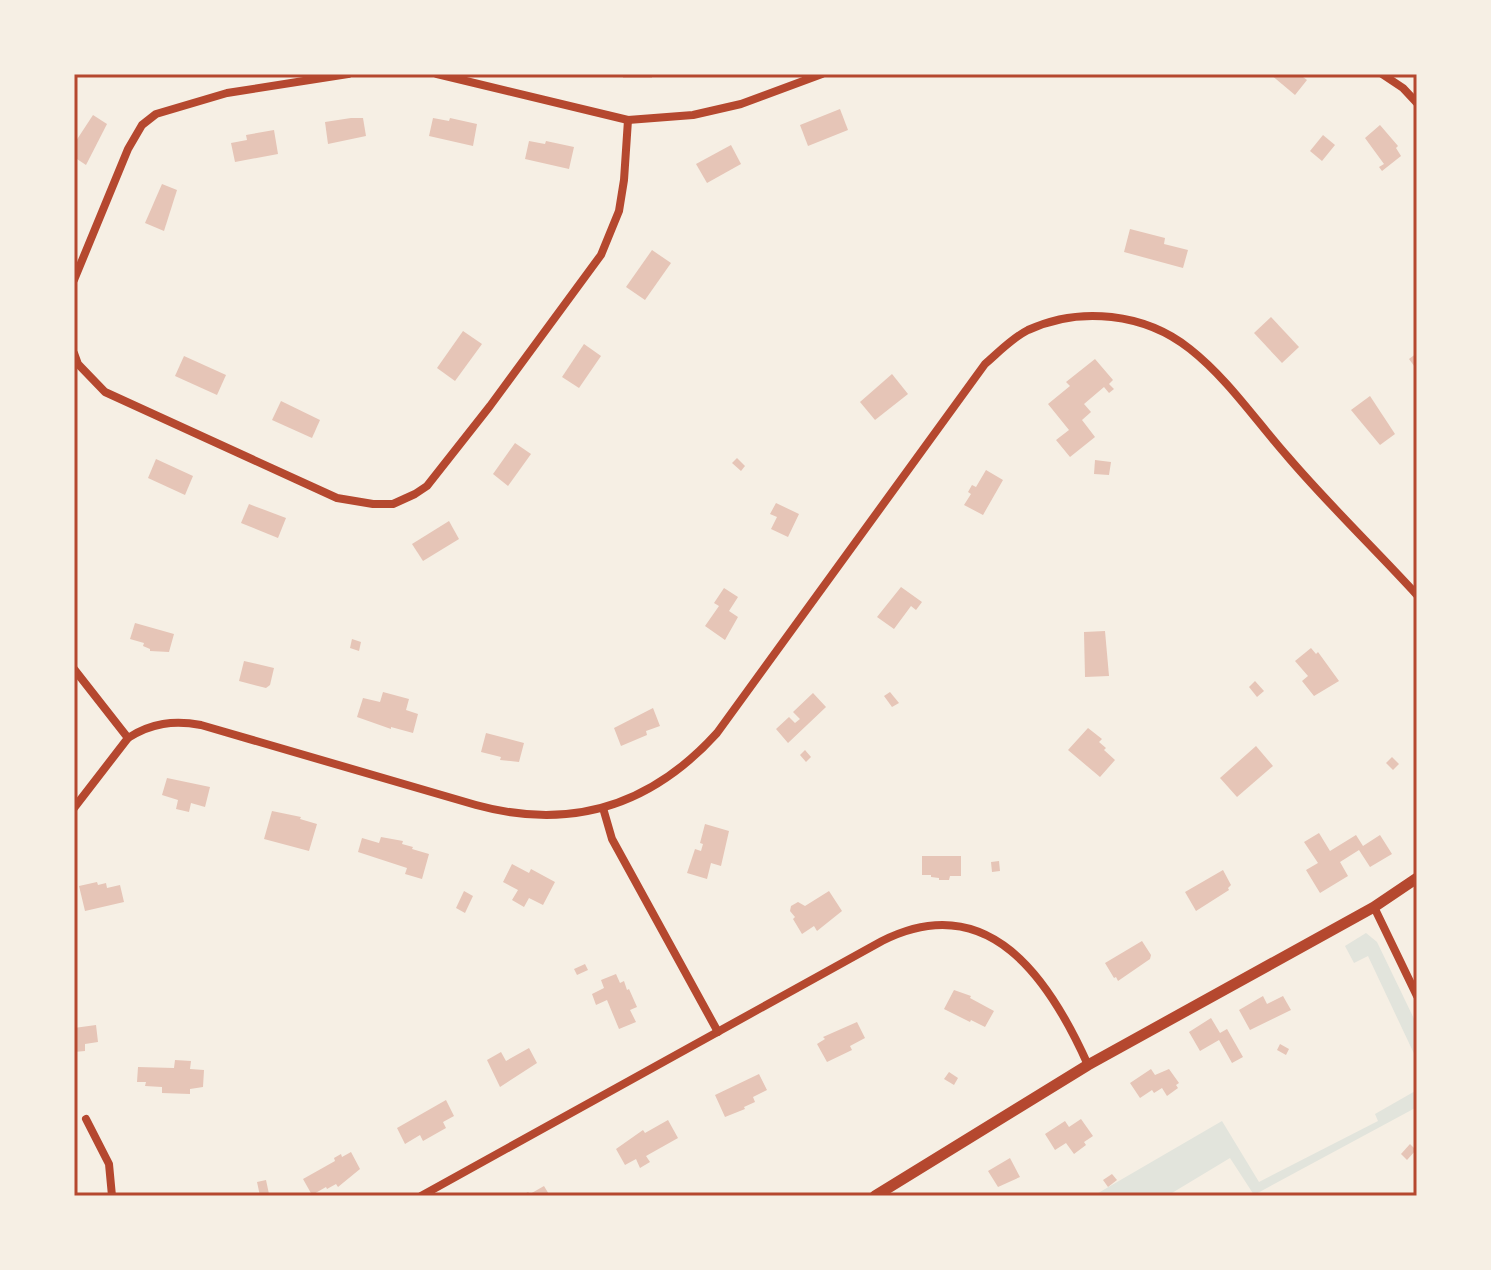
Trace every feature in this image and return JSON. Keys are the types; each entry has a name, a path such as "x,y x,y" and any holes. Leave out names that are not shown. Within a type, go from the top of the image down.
{"main road":[{"path":"875,1196 1088,1065 1374,907 1417,878"}],"street":[{"path":"74,280 128,149 142,125 156,114 227,93 348,74"},
{"path":"437,74 628,120 693,115 741,104 822,74"},
{"path":"1382,74 1403,88 1417,103"},
{"path":"74,353 78,364 105,392 337,498 393,504 427,486 601,255 619,211 628,120"},
{"path":"74,808 128,738 155,725 189,723 505,812 555,815 603,808 659,784 701,751 717,733 985,364 1019,335 1055,321 1083,316 1125,318 1153,327 1189,348 1221,379 1289,460 1417,595"},
{"path":"74,669 128,738"},
{"path":"603,808 610,835 718,1032"},
{"path":"1374,907 1417,996"},
{"path":"421,1196 893,936 926,927 950,926 972,930 994,939 1023,959 1044,986 1088,1065"},
{"path":"86,1119 109,1164 112,1196"}],"shaded area":[{"path":"1366,933 1377,942 1417,1025 1417,1060 1368,956 1354,963 1345,946"},
{"path":"1417,1090 1417,1107 1254,1195 1230,1158 1167,1196 1093,1196 1222,1121 1259,1182 1378,1121 1375,1114"}],"building":[{"path":"623,74 652,74 652,78 623,78"},
{"path":"1270,74 1299,74 1307,80 1295,95"},
{"path":"840,109 848,130 808,146 800,125"},
{"path":"93,115 107,124 86,165 74,157 74,144"},
{"path":"363,118 366,136 328,144 325,122"},
{"path":"433,118 477,124 473,146 429,136"},
{"path":"1380,125 1398,146 1396,148 1401,156 1382,171 1379,167 1384,164 1365,138"},
{"path":"274,130 278,154 235,162 231,143 247,140 246,135"},
{"path":"1323,135 1335,145 1322,161 1310,151"},
{"path":"529,141 574,147 569,169 525,159"},
{"path":"731,145 741,164 707,183 696,164"},
{"path":"162,184 177,190 164,231 145,223"},
{"path":"1130,229 1165,238 1164,244 1188,250 1183,268 1124,252"},
{"path":"652,250 671,263 645,300 626,287"},
{"path":"1271,317 1299,347 1282,363 1254,333"},
{"path":"463,331 482,344 455,381 437,368"},
{"path":"584,344 601,356 579,388 562,377"},
{"path":"1417,353 1417,370 1409,359"},
{"path":"184,356 226,375 217,395 175,376"},
{"path":"1095,359 1113,380 1109,384 1114,389 1109,393 1104,387 1084,404 1091,412 1082,420 1095,437 1070,457 1056,440 1069,430 1048,404 1070,386 1066,382"},
{"path":"892,374 908,394 875,420 860,402"},
{"path":"1370,396 1395,434 1380,445 1351,410"},
{"path":"281,401 320,420 312,438 272,420"},
{"path":"515,443 531,454 508,486 493,474"},
{"path":"737,458 745,466 741,471 732,463"},
{"path":"156,459 193,476 185,495 148,478"},
{"path":"1095,460 1111,462 1109,475 1094,474"},
{"path":"986,470 1003,480 983,515 964,505 971,494 968,492 972,485 976,487"},
{"path":"776,503 799,514 788,537 771,529 777,517 770,514"},
{"path":"249,504 286,518 278,538 241,523"},
{"path":"449,521 459,539 423,561 412,544"},
{"path":"901,587 922,602 916,610 911,606 894,629 877,617"},
{"path":"724,588 738,597 729,611 738,617 725,640 705,626 719,606 714,603"},
{"path":"135,623 174,634 169,652 150,651 143,646 144,643 130,639"},
{"path":"1105,631 1109,676 1085,677 1084,632"},
{"path":"352,639 361,642 359,651 350,648"},
{"path":"1311,648 1316,654 1318,652 1339,681 1314,696 1302,681 1308,676 1295,661"},
{"path":"244,661 274,668 270,685 266,688 239,681"},
{"path":"1255,681 1264,691 1257,697 1249,687"},
{"path":"383,692 409,699 406,710 418,714 413,733 357,717 363,698 380,702"},
{"path":"890,692 899,703 892,707 884,696"},
{"path":"813,693 826,707 788,743 776,729 789,717 795,723 800,719 793,712"},
{"path":"653,708 660,726 621,746 614,728"},
{"path":"1088,728 1102,739 1099,742 1115,760 1100,777 1068,750"},
{"path":"486,733 524,743 519,762 500,760 501,757 481,752"},
{"path":"1256,746 1273,766 1237,797 1220,778"},
{"path":"805,750 811,757 806,762 800,755"},
{"path":"1392,757 1399,764 1393,770 1386,763"},
{"path":"167,778 210,787 205,807 191,803 189,812 176,809 178,800 162,795"},
{"path":"272,811 317,824 309,851 264,839"},
{"path":"705,824 729,831 721,866 711,863 707,879 687,873 695,849 701,851"},
{"path":"1319,833 1330,851 1356,835 1363,846 1380,835 1392,854 1370,867 1359,850 1340,862 1348,876 1320,893 1306,870 1318,863 1304,842"},
{"path":"381,837 403,841 402,844 412,849 429,854 422,879 405,874 407,868 358,852 362,838 379,843"},
{"path":"922,856 961,856 961,876 939,880 931,875 922,875"},
{"path":"999,861 1000,871 992,872 991,862"},
{"path":"512,864 529,873 531,869 555,882 543,905 529,898 524,907 512,900 518,890 503,882"},
{"path":"1223,870 1231,885 1229,890 1196,911 1185,892"},
{"path":"97,882 98,885 106,883 107,888 120,885 124,902 85,911 79,886"},
{"path":"464,891 473,896 465,913 456,908"},
{"path":"829,891 842,911 817,931 814,926 802,934 793,919 791,906 798,902 805,906"},
{"path":"1142,941 1151,955 1150,959 1118,981 1105,963"},
{"path":"585,964 588,970 577,975 574,969"},
{"path":"616,974 620,983 624,981 637,1007 630,1010 636,1022 619,1029 607,1000 596,1005 592,994 604,988 601,980"},
{"path":"954,990 971,996 994,1011 985,1027 944,1009"},
{"path":"1263,996 1267,1004 1283,996 1291,1010 1250,1030 1239,1010"},
{"path":"1211,1018 1220,1033 1227,1029 1243,1057 1232,1063 1219,1040 1200,1051 1189,1032"},
{"path":"857,1022 865,1038 850,1046 852,1050 827,1062 817,1044 825,1039 823,1037"},
{"path":"96,1025 98,1042 85,1044 85,1051 74,1052 74,1028"},
{"path":"1280,1044 1289,1049 1286,1055 1277,1050"},
{"path":"529,1048 537,1063 500,1087 487,1060 501,1052 506,1061"},
{"path":"175,1060 191,1061 190,1069 204,1070 203,1087 190,1089 190,1094 162,1093 162,1087 137,1082 138,1067 174,1068"},
{"path":"1151,1069 1155,1075 1169,1069 1179,1083 1176,1085 1178,1088 1167,1096 1162,1088 1140,1098 1130,1083"},
{"path":"949,1072 958,1078 954,1085 944,1079"},
{"path":"759,1074 767,1090 753,1097 755,1102 745,1109 725,1117 715,1095"},
{"path":"446,1100 454,1116 443,1122 446,1128 423,1141 420,1135 405,1144 397,1128"},
{"path":"1081,1119 1093,1136 1084,1142 1086,1145 1074,1154 1066,1143 1055,1150 1045,1134 1065,1121 1069,1127"},
{"path":"668,1120 678,1138 646,1156 650,1162 640,1168 636,1159 625,1165 616,1149 643,1130 645,1133"},
{"path":"1410,1144 1416,1150 1407,1160 1401,1154"},
{"path":"351,1152 360,1169 338,1187 336,1184 326,1187 312,1195 303,1179 335,1161 334,1158 341,1154 342,1157"},
{"path":"1010,1158 1020,1177 998,1187 988,1171"},
{"path":"1112,1174 1117,1180 1108,1187 1103,1180"},
{"path":"266,1180 269,1194 260,1196 257,1182"},
{"path":"544,1186 550,1196 521,1196 530,1194"}]}
